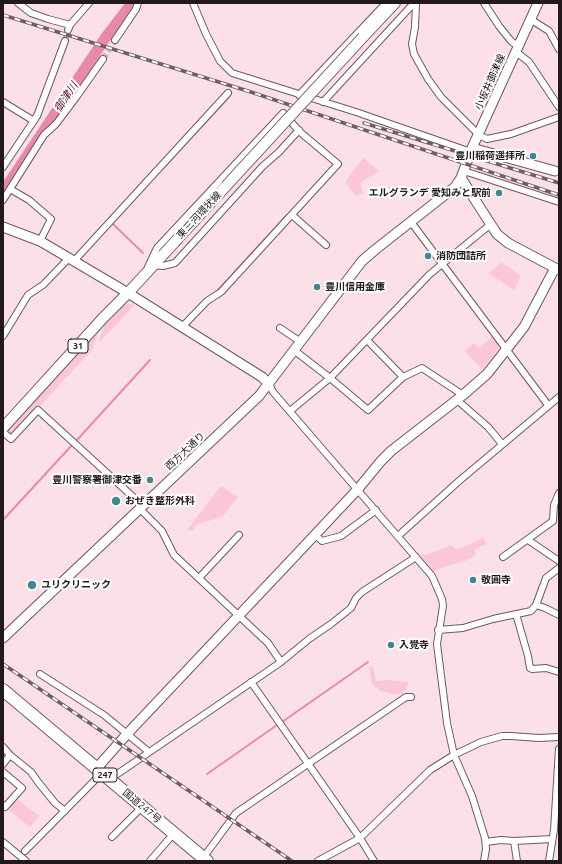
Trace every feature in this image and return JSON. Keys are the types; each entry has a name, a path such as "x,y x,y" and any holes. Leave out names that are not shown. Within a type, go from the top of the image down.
{"highway":[{"name":"国道247号","path":"3,690 97,773 137,812 169,839 202,860"},
{"name":"国道247号","path":"3,698 97,773 110,780 202,860"}],"main road":[{"name":"東三河環状線","path":"3,428 395,3"}],"street":[{"path":"18,3 31,13 69,27 89,3"},
{"path":"115,40 136,9 138,3"},
{"path":"193,3 206,34 220,61 232,74 370,116 472,150 557,171"},
{"path":"299,95 386,3"},
{"path":"323,102 338,88 365,55 415,3"},
{"path":"415,3 412,44 414,54 428,79 441,96 478,135 487,139 493,138 511,134 559,117"},
{"path":"484,3 499,26 529,62 559,107"},
{"name":"小坂井御津線","path":"463,174 478,135 538,3"},
{"path":"530,19 549,31 559,49"},
{"path":"3,167 34,121 65,41"},
{"path":"3,200 44,136 56,124 102,59"},
{"path":"3,336 28,295 42,285 71,259 228,93"},
{"path":"3,102 34,121"},
{"path":"145,274 157,248 283,113 299,130 338,164 221,292 207,301 182,327"},
{"path":"153,265 163,266 175,263 262,167 279,152 299,130"},
{"path":"463,174 559,202"},
{"path":"25,851 65,811 127,734 358,489 381,461 391,451 487,374 524,327 557,269 508,243 497,234 463,174"},
{"name":"西方大通り","path":"3,638 259,396 362,262 376,249 455,187 463,174"},
{"path":"10,188 29,200 52,219 40,241"},
{"path":"292,214 326,245"},
{"path":"411,222 548,405"},
{"path":"290,411 330,378 442,263 491,224"},
{"path":"3,227 40,241 262,377 269,384 271,390 432,576 442,599 443,606 437,644 447,723 454,755 472,796 486,842 484,861"},
{"path":"280,328 301,342"},
{"path":"367,340 403,377"},
{"path":"294,351 330,378 368,410 403,377 422,368 460,397 502,444"},
{"path":"398,536 459,481 559,396"},
{"path":"3,432 11,439 38,410 141,507 162,531 174,555 268,643 281,662"},
{"path":"503,557 553,521 554,505 559,493"},
{"path":"315,535 322,541 341,536 376,510"},
{"path":"198,578 239,535"},
{"path":"528,540 559,561"},
{"path":"110,780 281,662 351,608 356,598 362,592 416,557"},
{"path":"438,630 463,628 531,611 536,606 546,578 559,568"},
{"path":"536,606 545,608 559,615"},
{"path":"516,614 530,668 546,668 559,672"},
{"path":"40,674 99,712 149,752"},
{"path":"251,682 360,838 374,861"},
{"path":"202,860 236,814 406,697 411,697"},
{"path":"318,861 360,838 430,770 454,755 481,742 502,736 539,738 559,737"},
{"path":"3,747 10,755 31,772 55,803 65,811"},
{"path":"549,861 552,839 557,830 559,749"},
{"path":"3,764 10,755"},
{"path":"3,772 22,788 5,807 3,805"},
{"path":"112,837 137,812"},
{"path":"150,861 169,839"},
{"path":"486,842 501,840 514,841 552,839"},
{"path":"514,841 517,861"},
{"path":"3,842 26,861"}],"shaded area":[{"path":"363,158 379,171 360,183 363,193 356,196 345,182"},
{"path":"501,262 521,276 514,290 488,273 496,268"},
{"path":"123,305 135,305 98,343 106,322"},
{"path":"99,330 92,350 13,435 11,436 6,433 6,429"},
{"path":"494,335 501,346 482,369 465,351 474,343 479,348"},
{"path":"221,486 238,497 222,517 201,523 195,526 193,531 187,530"},
{"path":"483,538 486,544 474,550 476,555 465,561 435,570 435,572 432,573 419,557 420,555 427,555 451,545 457,550"},
{"path":"369,666 373,666 376,681 387,680 409,682 406,686 406,691 403,691 403,694 393,694 381,691 372,684"},
{"path":"17,799 39,816 30,827 7,809"}],"waterway":[{"name":"御津川","path":"3,192 106,37 132,3"},
{"path":"166,165 229,97"},
{"path":"212,295 287,215"},
{"path":"112,223 143,253"},
{"path":"76,441 150,360"},
{"path":"3,520 73,444"},
{"path":"282,722 368,662"},
{"path":"207,774 277,725"}],"tunnel":[{"path":"65,41 68,30"},
{"path":"103,59 115,40"}],"railway":[{"path":"3,15 251,92 559,195"},
{"path":"364,123 559,183"},
{"path":"3,664 292,861"}],"place":[{"name":"豊川稲荷遥拝所","path":"533,156"},
{"name":"エルグランデ 愛知みと駅前","path":"499,193"},
{"name":"消防団詰所","path":"428,256"},
{"name":"豊川信用金庫","path":"317,287"},
{"name":"豊川警察署御津交番","path":"150,480"},
{"name":"おぜき整形外科","path":"116,501"},
{"name":"敬圓寺","path":"473,580"},
{"name":"ユリクリニック","path":"32,585"},
{"name":"入覺寺","path":"391,645"}]}
